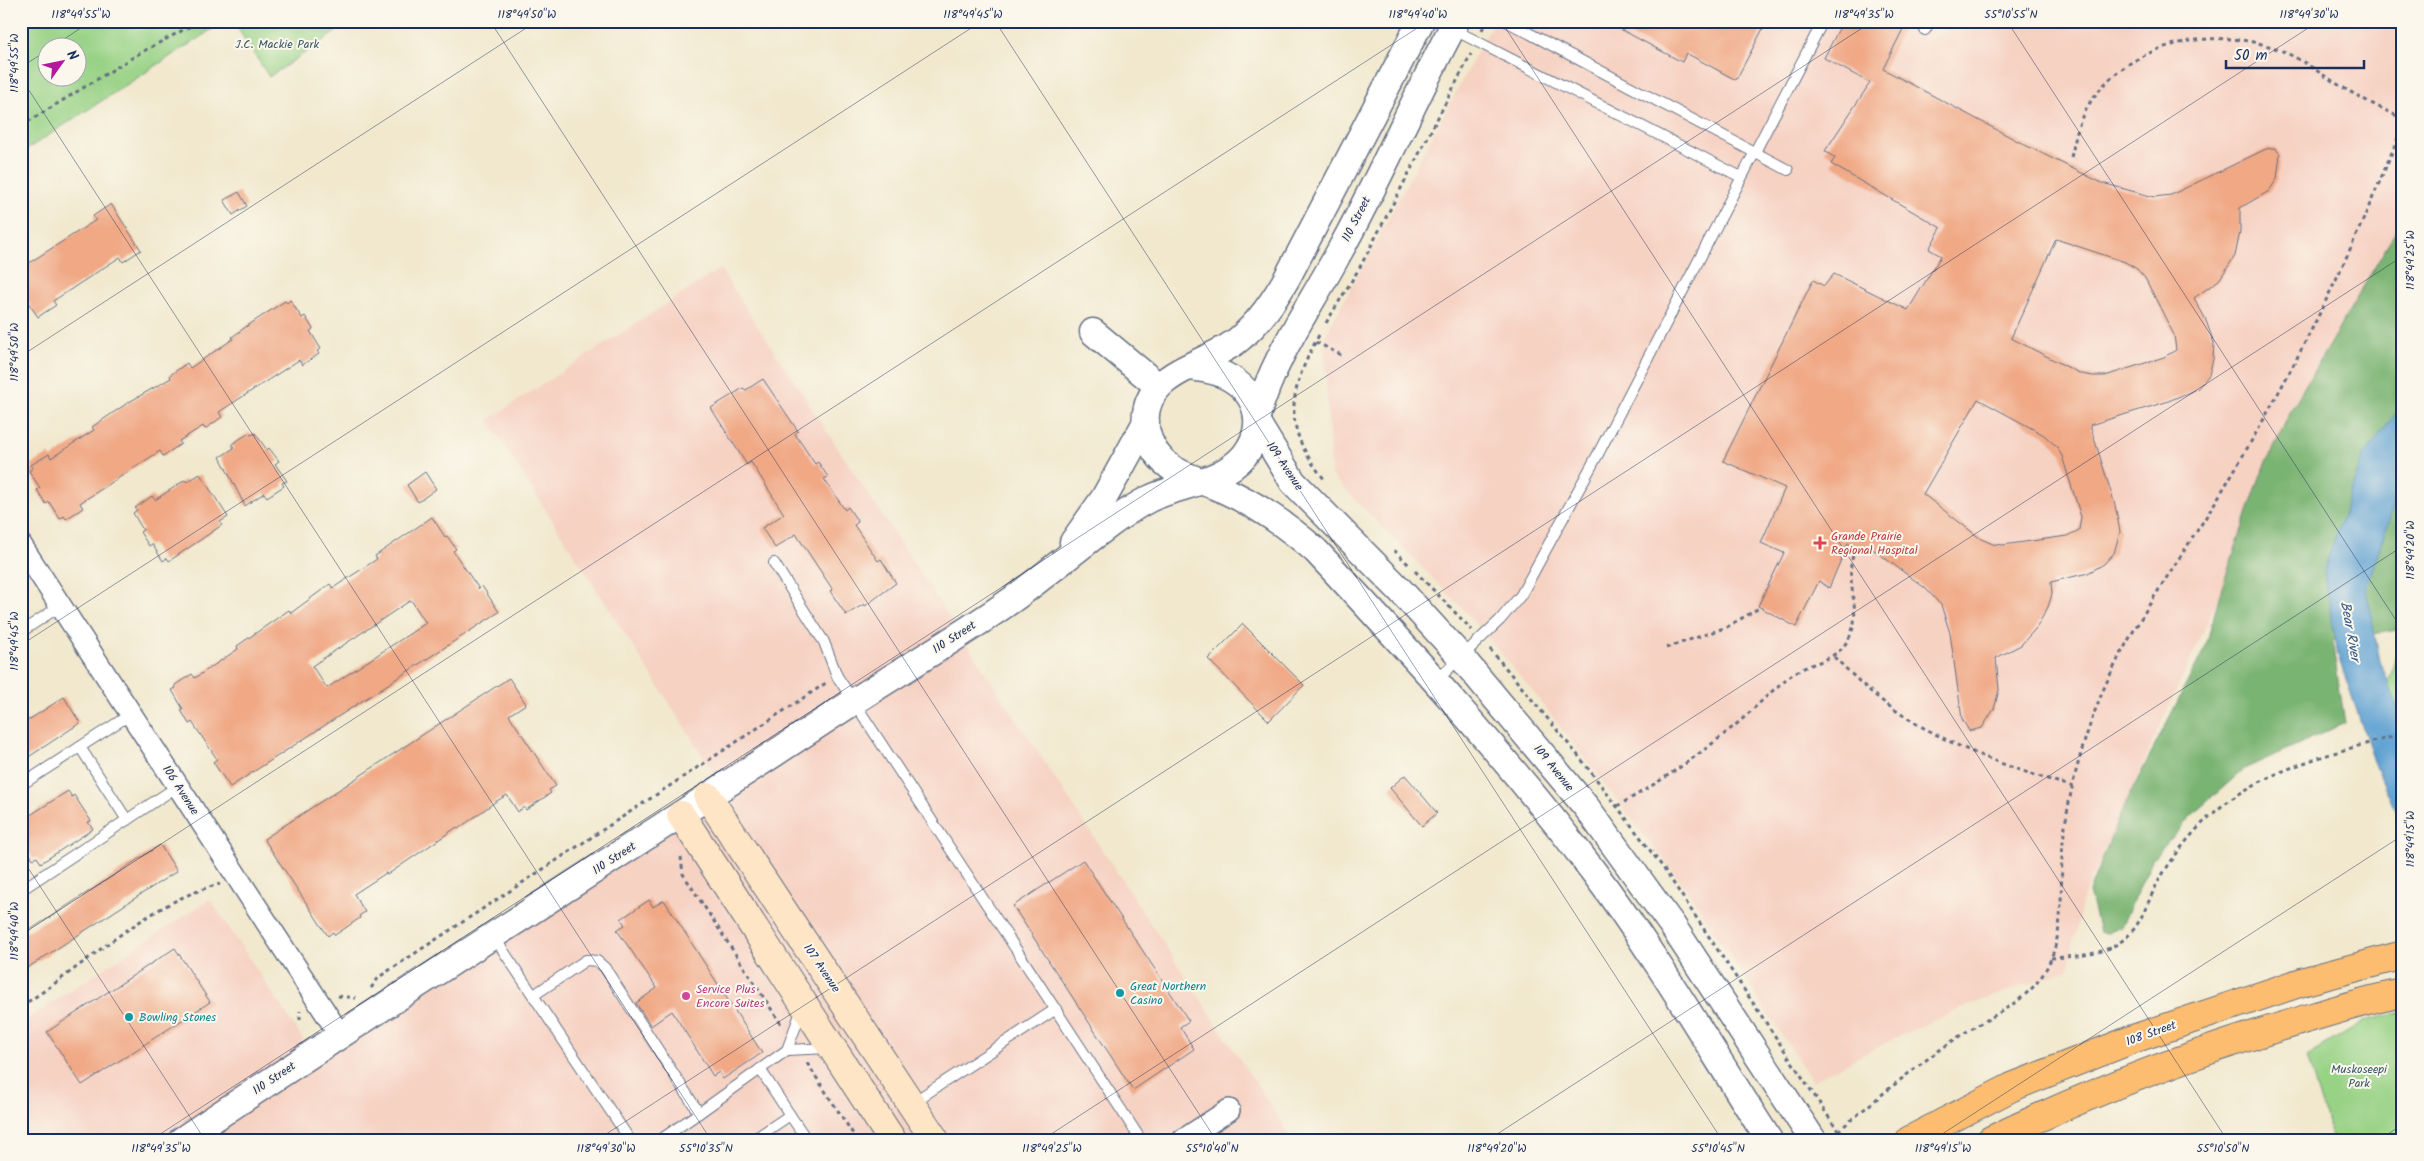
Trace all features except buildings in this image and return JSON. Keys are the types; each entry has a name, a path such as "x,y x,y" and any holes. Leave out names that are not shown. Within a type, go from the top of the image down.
{"main road":[{"name":"107 Avenue","path":"708,797 935,1140"},
{"path":"681,815 892,1140"},
{"path":"681,815 712,831 722,841 836,1009 873,1046"},
{"name":"108 Street","path":"1910,1140 2012,1088 2085,1058 2251,998 2398,955"},
{"path":"1991,1140 2069,1104 2176,1060 2352,1005 2402,993"}],"street":[{"path":"1420,21 1287,278 1272,303 1261,318 1235,342 1190,367 1169,376 1158,386 1147,410 1148,438 1154,450 1165,463 1176,471 1203,480 1255,506 1296,533 1316,551 1436,681 1524,784 1594,872 1637,934 1768,1140"},
{"name":"110 Street","path":"1258,421 1263,394 1274,371 1302,316 1338,255 1448,24"},
{"path":"1093,332 1158,386"},
{"path":"1190,367 1221,373 1237,382 1249,396 1258,421 1243,457 1230,468 1203,480"},
{"name":"109 Avenue","path":"1258,421 1287,473 1307,497 1399,589 1461,657 1551,762 1630,865 1823,1139"},
{"name":"110 Street","path":"1046,575 1084,528 1121,470 1146,422"},
{"name":"110 Street","path":"182,1140 340,1035 1009,602 1120,517 1148,499 1203,480"},
{"name":"106 Avenue","path":"21,546 340,1035"},
{"path":"1183,1140 1230,1110"}],"lane":[{"path":"1506,21 1788,170"},
{"path":"1436,681 1500,620 1521,596 1598,454 1823,21"},
{"path":"1448,24 1742,177"},
{"path":"774,563 824,642 837,676 853,702 1141,1140"},
{"path":"21,632 60,606"},
{"path":"21,786 131,714"},
{"path":"80,747 127,820"},
{"path":"21,890 178,786"},
{"path":"494,936 630,1140"},
{"path":"534,996 586,960 597,961 605,968 700,1112"},
{"path":"787,1050 804,1004"},
{"path":"911,1103 1056,1009"},
{"path":"660,1140 787,1050 832,1048"},
{"path":"760,1069 807,1140"},
{"path":"753,1140 790,1115"}],"path":[{"path":"21,126 140,53 200,21"},
{"path":"2071,157 2083,114 2095,95 2134,60 2162,47 2193,40 2226,37 2253,41 2281,51 2348,91 2403,119"},
{"path":"1823,1139 1838,1130 1936,1052 2028,993 2046,970 2056,942 2059,922 2064,839 2074,788 2094,714 2116,662 2225,486 2307,339 2362,223 2403,126"},
{"path":"1316,342 1340,355"},
{"path":"1617,806 1662,780 1710,745 1792,674 1834,657 1849,639 1855,625 1856,612 1851,568 1854,553"},
{"path":"1666,648 1727,627 1759,608"},
{"path":"1834,657 1891,707 1927,730 1988,760 2074,788"},
{"path":"369,993 379,977 837,676"},
{"path":"2051,958 2090,955 2104,951 2125,939 2138,922 2159,881 2176,856 2211,816 2230,800 2257,784 2306,762 2403,734"},
{"path":"21,1006 152,914 188,894 221,883"}],"shaded area":[{"name":"Grande Prairie Regional Hospital","path":"1494,21 2403,21 2403,226 2314,386 2083,897 2068,970 1972,1004 1897,1037 1812,1081 1687,890 1534,693 1465,611 1331,475 1324,338"},
{"path":"720,269 1293,1140 21,1140 21,1023 210,899 312,1053 723,787 488,420"}],"green space":[{"name":"J.C. Mackie Park","path":"21,21 225,21 21,153"},
{"name":"J.C. Mackie Park","path":"233,21 352,21 269,77"},
{"path":"2403,219 2403,629 2332,641 2345,723 2244,769 2192,815 2152,860 2121,927 2108,933 2099,932 2089,892 2122,810 2206,646 2220,593 2260,477 2292,408"},
{"path":"2403,629 2403,799 2377,727"},
{"name":"Muskoseepi Park","path":"2403,1012 2403,1140 2332,1140 2307,1056 2364,1021"}],"water":[{"name":"Bear River","path":"2403,404 2403,490 2397,496 2366,589 2380,661 2403,719 2403,828 2377,769 2338,656 2324,570 2362,459"}],"place":[{"name":"Grande Prairie Regional Hospital","path":"1820,543"},
{"name":"Great Northern Casino","path":"1120,993"},
{"name":"Service Plus Encore Suites","path":"686,996"},
{"name":"Bowling Stones","path":"129,1017"}]}
